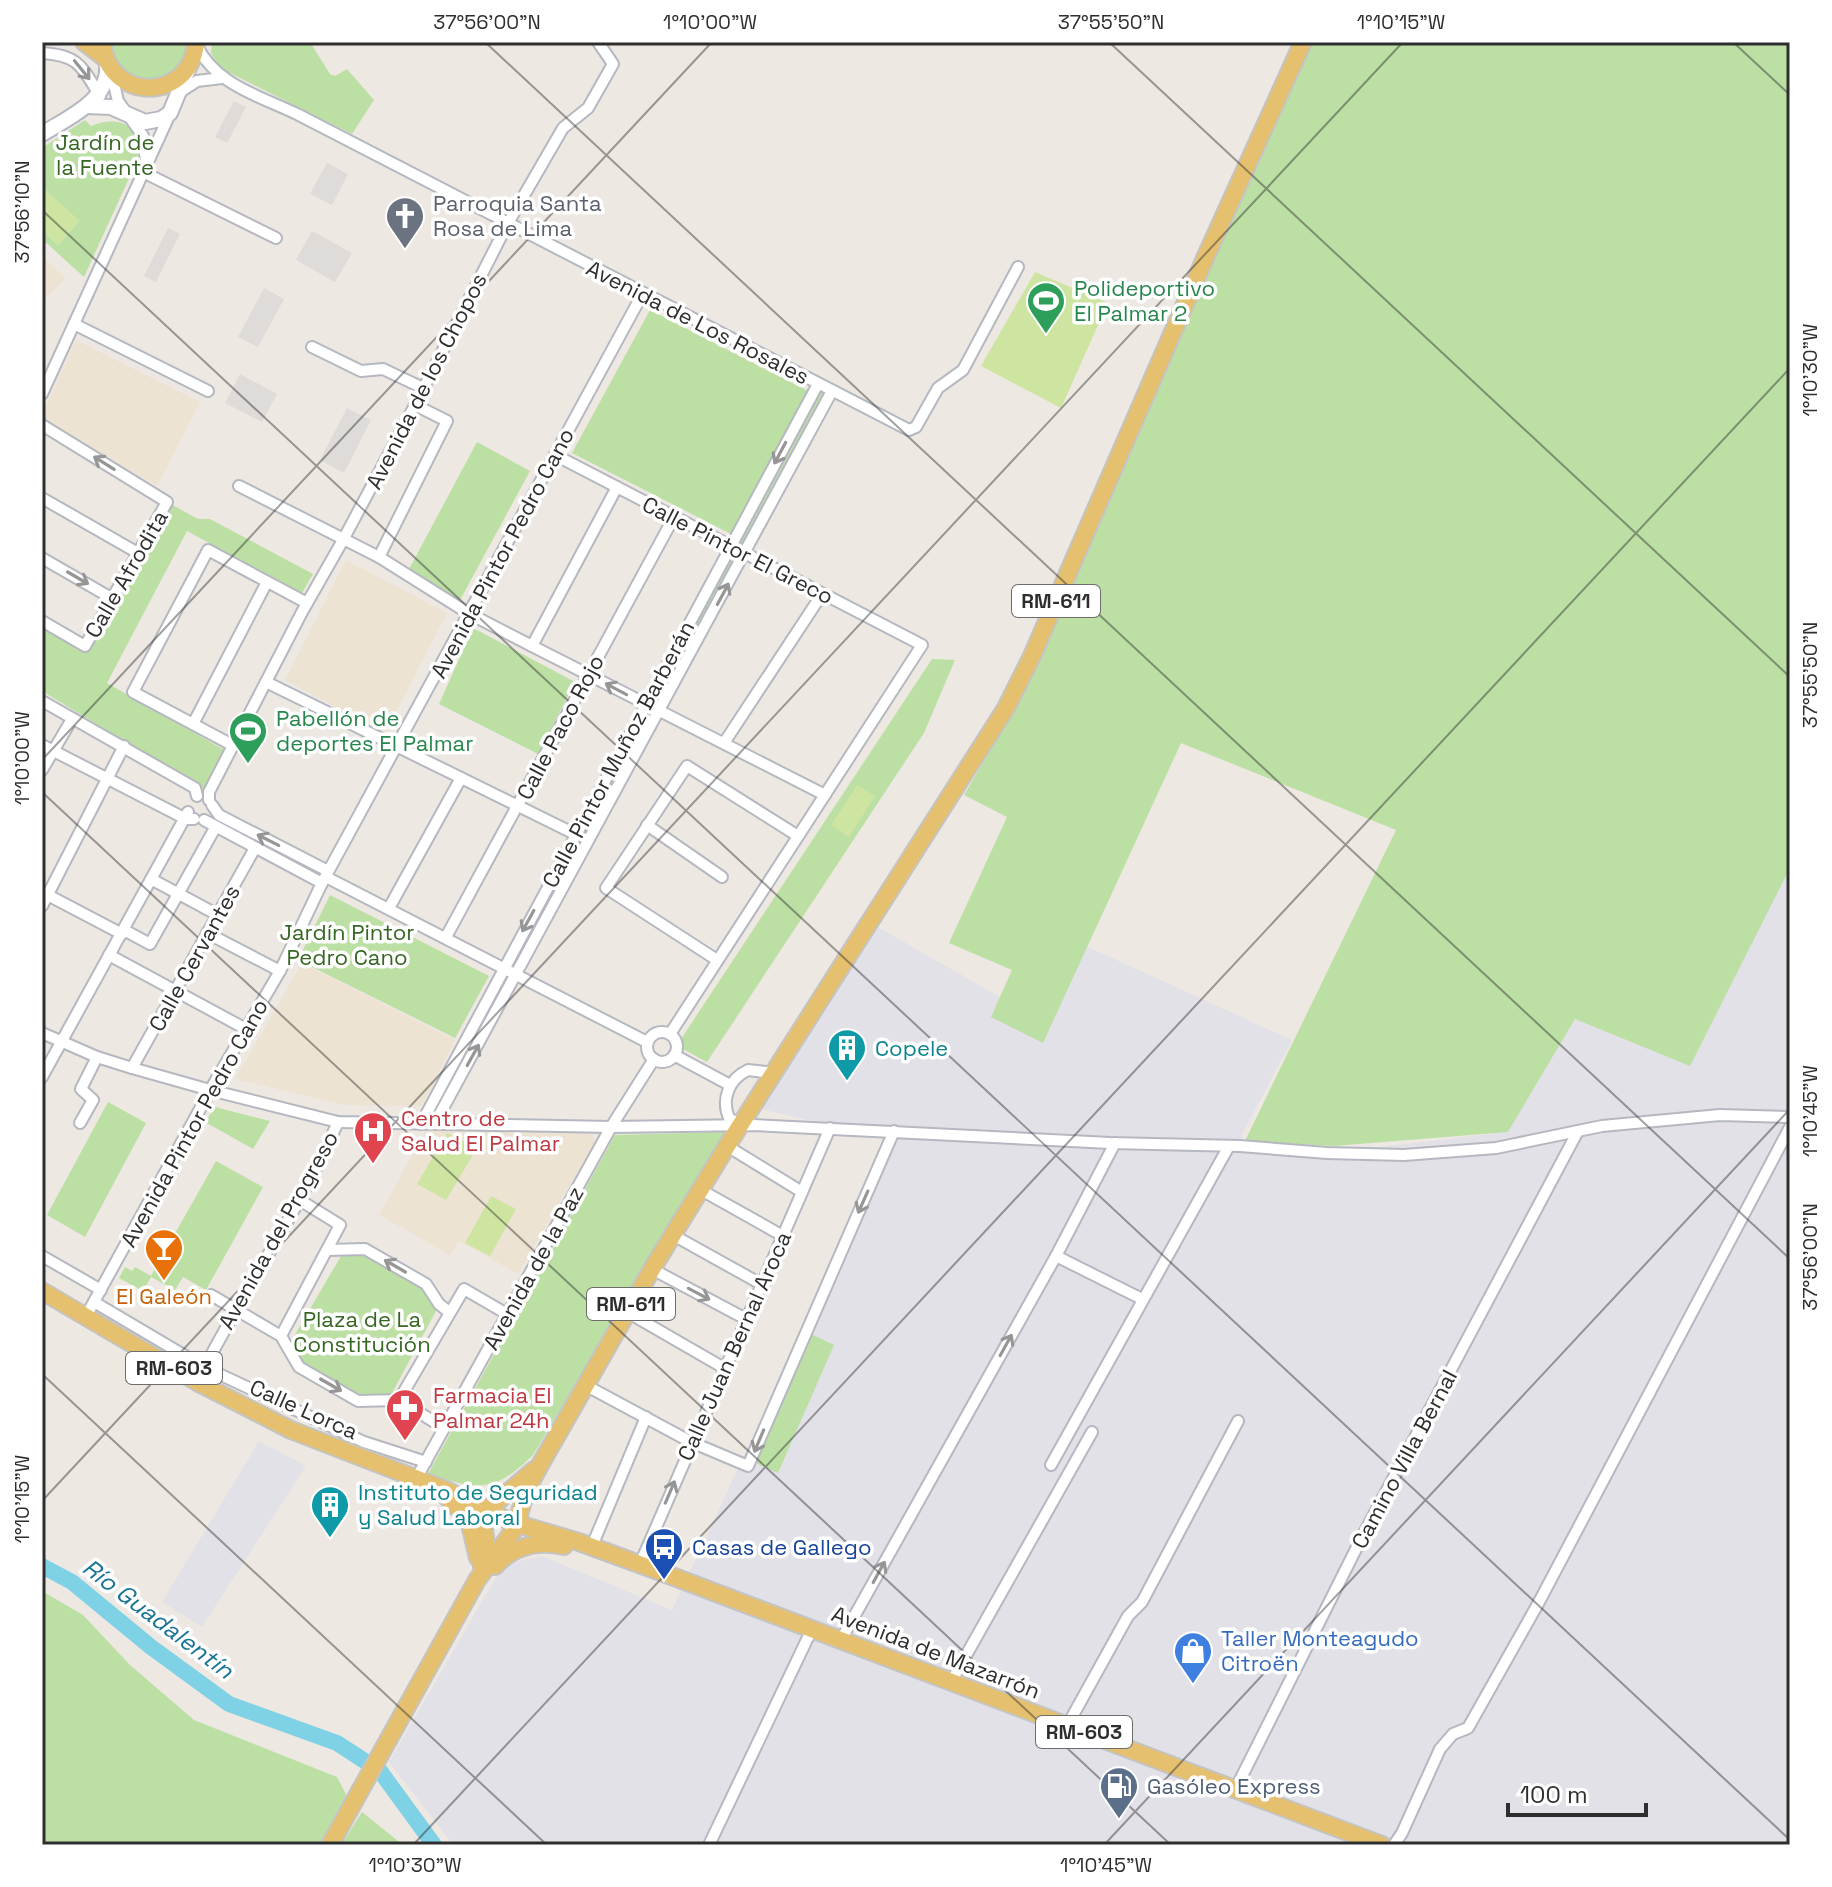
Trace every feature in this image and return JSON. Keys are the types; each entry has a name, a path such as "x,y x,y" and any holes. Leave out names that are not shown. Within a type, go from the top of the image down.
{"main road":[{"path":"84,42 129,84 153,88 175,80 191,63 196,43"},
{"path":"102,42 108,63"},
{"name":"RM-611","path":"330,1845 477,1580 520,1525 525,1493 540,1465 652,1269 763,1091 766,1071 962,780 1020,682 1303,42"},
{"name":"Calle Lorca","path":"42,1291 85,1318 201,1374 300,1434 459,1496 520,1525"},
{"name":"RM-611","path":"477,1580 486,1551 489,1510 540,1465"},
{"path":"422,1481 457,1505 469,1520 477,1548 477,1580"},
{"name":"Avenida de Mazarrón","path":"520,1525 592,1546 1382,1845"},
{"path":"452,1625 497,1563 522,1547 538,1543 556,1544 640,1564"}],"street":[{"name":"Avenida de los Chopos","path":"206,798 508,223 563,128 588,108 613,64 598,42"},
{"name":"Avenida de Los Rosales","path":"196,43 207,64 222,78 909,430 916,427 938,388 963,370 1018,267"},
{"path":"42,53 65,56 78,62 111,107 130,116 151,122 170,113"},
{"path":"42,134 87,106 99,94 106,79 108,63"},
{"path":"108,63 115,95 145,142 145,168"},
{"path":"42,394 191,63"},
{"path":"180,92 197,81 222,78"},
{"path":"87,106 111,107"},
{"path":"145,168 276,238"},
{"name":"Avenida Pintor Pedro Cano","path":"85,1318 210,1090 280,971 325,877 643,293"},
{"path":"74,324 208,391"},
{"path":"312,347 361,371 383,369 423,388"},
{"name":"Calle Pintor Muñoz Barberán","path":"421,1124 818,384"},
{"name":"Calle Pintor Muñoz Barberán","path":"435,1123 832,391"},
{"path":"379,557 447,421 415,405"},
{"name":"Calle Afrodita","path":"42,425 167,502 85,646 42,621"},
{"name":"Calle Pintor El Greco","path":"555,455 922,645 825,795"},
{"path":"239,486 379,557 468,613 825,795 670,1034"},
{"path":"532,646 617,487"},
{"path":"42,498 138,553"},
{"name":"Calle Paco Rojo","path":"446,937 674,517"},
{"path":"234,746 133,692 208,550 307,603"},
{"path":"42,558 113,599"},
{"path":"193,724 267,582"},
{"path":"724,743 822,594"},
{"path":"266,682 575,834"},
{"path":"42,701 195,788 219,815 325,877"},
{"path":"42,770 47,748 72,719"},
{"path":"42,906 45,893 124,746"},
{"path":"47,748 255,848 389,908 647,1042"},
{"path":"717,960 606,888 647,825 687,766 798,836"},
{"path":"389,908 461,778"},
{"path":"42,1077 151,879 193,818 211,814 206,798"},
{"path":"193,818 189,802 206,798"},
{"path":"647,825 722,877"},
{"path":"45,893 150,944 215,828"},
{"name":"Calle Cervantes","path":"132,1068 255,848"},
{"path":"151,879 218,915"},
{"path":"207,933 280,971"},
{"path":"109,955 246,1029"},
{"path":"647,1042 657,1032 670,1034"},
{"path":"42,1033 97,1057 132,1068 338,1122 611,1127 741,1124 1404,1155 1496,1148 1602,1126 1720,1115 1790,1117"},
{"path":"647,1042 648,1052 654,1059 665,1061 674,1055 676,1044 670,1034"},
{"path":"674,1055 730,1085"},
{"path":"80,1123 93,1100 81,1089 97,1057"},
{"name":"Avenida de la Paz","path":"422,1481 426,1462 444,1428 611,1127 654,1059"},
{"path":"718,1124 726,1112 730,1085 740,1074 766,1071"},
{"path":"89,1075 102,1082"},
{"path":"726,1112 729,1118 741,1124"},
{"name":"Avenida del Progreso","path":"201,1374 338,1122"},
{"path":"1394,1845 1440,1749 1453,1734 1468,1728 1539,1602 1790,1127"},
{"name":"Calle Juan Bernal Aroca","path":"640,1564 830,1128"},
{"path":"585,1385 691,1442 748,1466 894,1131"},
{"name":"Camino Villa Bernal","path":"1235,1790 1355,1551 1578,1131"},
{"path":"841,1640 1056,1256 1115,1143"},
{"path":"727,1146 802,1192"},
{"path":"1051,1465 1229,1146"},
{"path":"701,1190 783,1236"},
{"path":"281,1336 340,1225 298,1199"},
{"path":"673,1235 761,1284"},
{"path":"327,1250 365,1249 426,1284 439,1304 449,1312"},
{"path":"42,1256 101,1290"},
{"path":"1056,1256 1142,1299"},
{"path":"652,1269 746,1319"},
{"path":"399,1400 464,1289 507,1314"},
{"path":"211,1295 281,1336 299,1367 358,1401 399,1400 444,1428"},
{"name":"Calle Lorca","path":"94,1302 201,1374 364,1442 426,1462"},
{"path":"627,1312 724,1368"},
{"path":"592,1546 646,1417"},
{"path":"1067,1726 1128,1616 1142,1602 1238,1421"},
{"path":"951,1682 1092,1432"},
{"path":"709,1845 812,1629"}],"shaded area":[{"path":"234,101 246,107 227,143 215,137"},
{"path":"327,163 348,174 332,205 310,194"},
{"path":"168,228 180,234 156,282 144,276"},
{"path":"312,231 352,253 335,282 296,260"},
{"path":"42,256 65,278 42,302"},
{"path":"264,288 284,299 258,347 238,337"},
{"path":"76,340 200,402 157,486 42,420"},
{"path":"240,374 277,394 262,422 225,403"},
{"path":"347,408 371,420 344,473 320,460"},
{"path":"346,560 447,613 385,733 285,680"},
{"path":"1790,868 1790,1845 453,1845 389,1762 503,1565 542,1556 672,1610 891,1140 744,1105 860,917 1035,1017 1075,941 1292,1040 1242,1135 1241,1146 1327,1153 1508,1132 1575,1019 1690,1065"},
{"path":"302,963 455,1040 422,1106 345,1105 235,1079"},
{"path":"427,1128 589,1129 595,1142 518,1274 459,1241 450,1255 379,1215"},
{"path":"259,1441 306,1466 202,1627 162,1602"}],"green space":[{"path":"109,42 189,42 185,55 171,73 150,81 129,75 118,66"},
{"path":"212,42 310,42 330,74 335,76 347,69 374,100 352,134 220,68 211,53"},
{"path":"1304,42 1790,42 1790,868 1690,1066 1575,1019 1508,1132 1334,1146 1245,1141 1396,830 1181,743 1043,1043 991,1017 1012,970 949,943 1007,817 964,795 1020,700"},
{"name":"Jardín de la Fuente","path":"85,120 91,126 113,122 129,127 137,141 138,151 136,163 84,277 42,239 42,230 58,245 79,221 42,187 42,148"},
{"path":"42,187 79,221 58,245 42,230"},
{"name":"Polideportivo El Palmar 2","path":"1035,272 1108,303 1061,408 981,366"},
{"path":"650,310 808,391 731,534 572,453"},
{"path":"819,389 827,393 742,548 737,545"},
{"path":"477,442 530,471 459,602 407,573"},
{"path":"169,503 198,519 210,519 313,574 302,593 187,531 107,683 226,751 205,790 42,691 42,625 84,650"},
{"path":"731,554 738,557 656,706 650,703"},
{"path":"473,628 575,682 538,754 439,704"},
{"path":"932,659 955,660 924,733 707,1062 683,1049 681,1039"},
{"path":"645,711 652,715 513,970 508,968"},
{"path":"857,785 875,796 849,837 831,825"},
{"name":"Jardín Pintor Pedro Cano","path":"330,895 489,976 455,1038 298,960"},
{"path":"108,1102 146,1123 85,1237 47,1215"},
{"path":"215,1107 270,1121 253,1149 205,1122"},
{"path":"727,1132 533,1455 507,1477 484,1485 460,1483 428,1474 615,1135"},
{"path":"447,1133 477,1148 446,1200 417,1184"},
{"path":"216,1161 263,1187 206,1290 183,1277 175,1290 151,1277 143,1291 119,1278 125,1267 132,1271 135,1267 151,1276"},
{"path":"491,1196 516,1209 490,1256 465,1243"},
{"name":"Plaza de La Constitución","path":"366,1253 423,1286 437,1309 391,1395 359,1397 301,1364 290,1343 341,1256"},
{"path":"811,1334 834,1345 778,1473 753,1462"},
{"path":"42,1591 83,1615 130,1665 194,1720 337,1777 349,1800 320,1845 42,1845"},
{"path":"362,1812 403,1845 341,1845"}],"waterway":[{"name":"Río Guadalentín","path":"42,1566 72,1582 151,1647 229,1704 337,1743 380,1771 434,1845"}],"place":[{"name":"Parroquia Santa Rosa de Lima","path":"405,250"},
{"name":"Polideportivo El Palmar 2","path":"1046,335"},
{"name":"Pabellón de deportes El Palmar","path":"248,765"},
{"name":"Copele","path":"847,1082"},
{"name":"Centro de Salud El Palmar","path":"373,1165"},
{"name":"El Galeón","path":"164,1282"},
{"name":"Farmacia El Palmar 24h","path":"405,1442"},
{"name":"Instituto de Seguridad y Salud Laboral","path":"330,1539"},
{"name":"Casas de Gallego","path":"664,1581"},
{"name":"Taller Monteagudo Citroën","path":"1193,1685"},
{"name":"Gasóleo Express","path":"1119,1820"}]}
